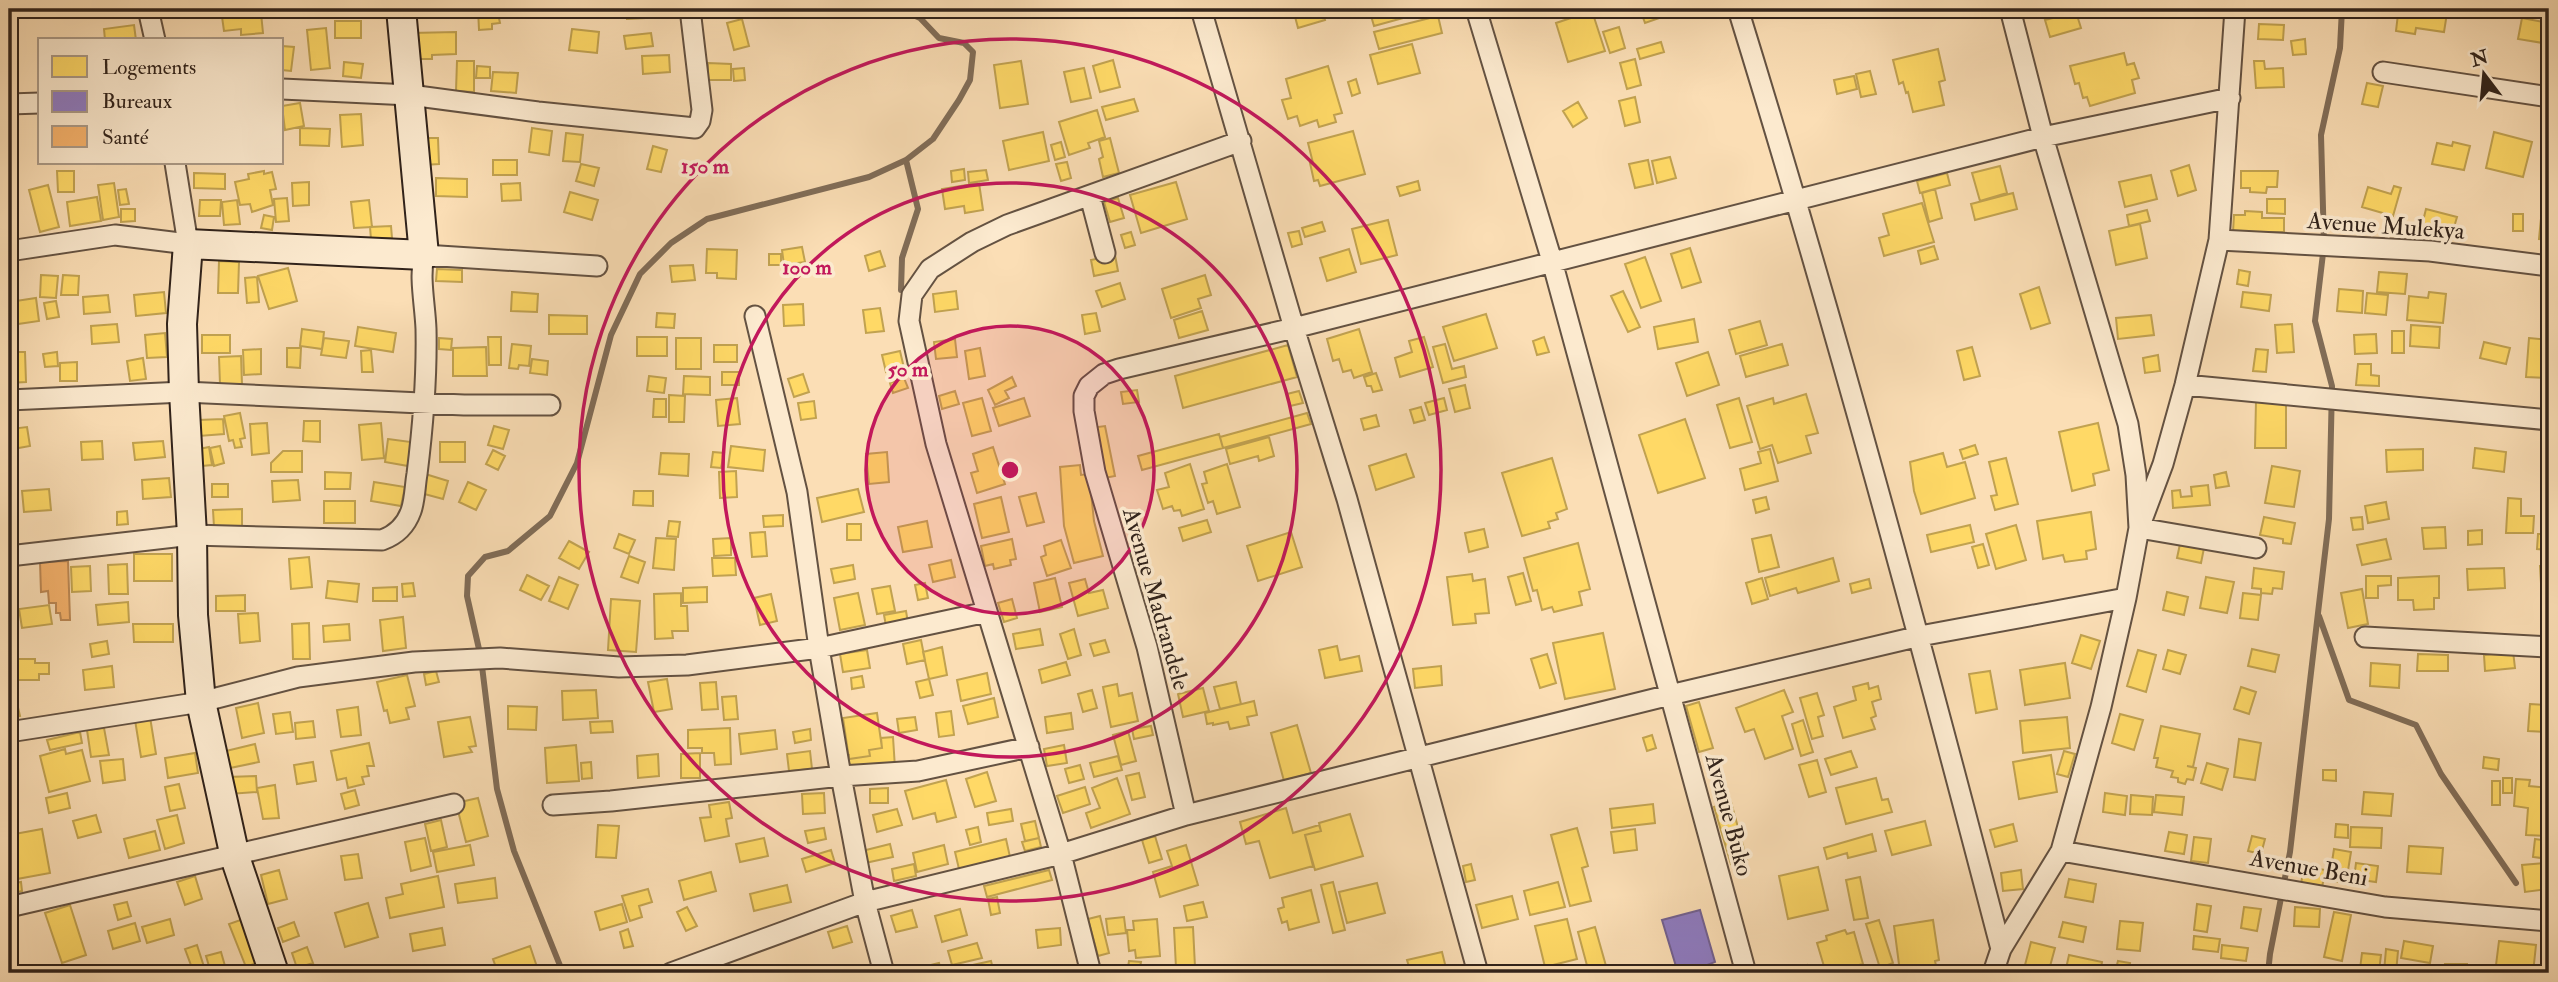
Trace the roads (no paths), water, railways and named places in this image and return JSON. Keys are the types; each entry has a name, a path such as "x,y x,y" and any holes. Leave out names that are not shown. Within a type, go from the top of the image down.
{"street":[{"path":"148,9 155,38"},
{"path":"9,556 192,536 382,540 399,531 412,510 421,438 426,344 425,291 420,273 425,255 401,9"},
{"path":"284,89 410,95 538,112 695,128 700,121 702,110 690,9"},
{"path":"1201,9 1347,499 1478,973"},
{"name":"Avenue Buko","path":"1476,9 1552,261 1746,973"},
{"path":"1738,9 1797,200 1920,636 2001,949"},
{"path":"2010,9 2043,137 2128,424 2136,475 2139,528"},
{"path":"1993,973 2001,949 2061,851 2101,707 2139,528 2163,464 2185,385 2219,240 2235,9"},
{"path":"2383,72 2549,97"},
{"path":"1294,328 2043,137 2230,98"},
{"path":"9,104 38,103"},
{"path":"1091,973 1061,854 936,444 909,321 912,295 930,269 972,242 1007,225 1241,141"},
{"path":"175,164 188,244 182,324 193,615 201,702 234,857 274,973"},
{"path":"1090,196 1105,253"},
{"path":"9,251 115,235 188,244 597,266"},
{"name":"Avenue Mulekya","path":"2219,240 2430,251 2549,266"},
{"path":"755,316 797,492 819,648 841,776 865,902 884,973"},
{"name":"Avenue Madrandele","path":"1186,815 1147,647 1095,472 1084,411 1084,396 1088,386 1104,374 1119,369 1294,328"},
{"path":"2185,385 2549,420"},
{"path":"9,400 184,392 550,405"},
{"path":"2139,528 2256,548"},
{"path":"671,973 865,902 1061,854 1186,815 1920,636 2126,598"},
{"path":"9,732 201,702 298,677 414,662 500,658 619,667 687,665 819,648 987,612"},
{"path":"2365,637 2549,648"},
{"path":"553,805 841,776 918,771 1029,747"},
{"path":"9,907 454,804"},
{"name":"Avenue Beni","path":"2061,851 2385,907 2549,921"}],"waterway":[{"path":"9,9 13,14"},
{"path":"563,973 514,851 497,789 481,658 467,596 468,576 485,557 508,551 550,516 577,463 611,335 640,274 671,243 707,219 869,177 906,160 933,139 970,80 973,52 964,43 939,38 920,18 900,9"},
{"path":"2268,973 2290,852 2329,519 2332,386 2315,321 2324,245 2321,135 2340,48 2342,9"},
{"path":"901,290 902,258 918,209 906,160"},
{"path":"2319,616 2349,700 2416,725 2441,774 2516,883"}]}
